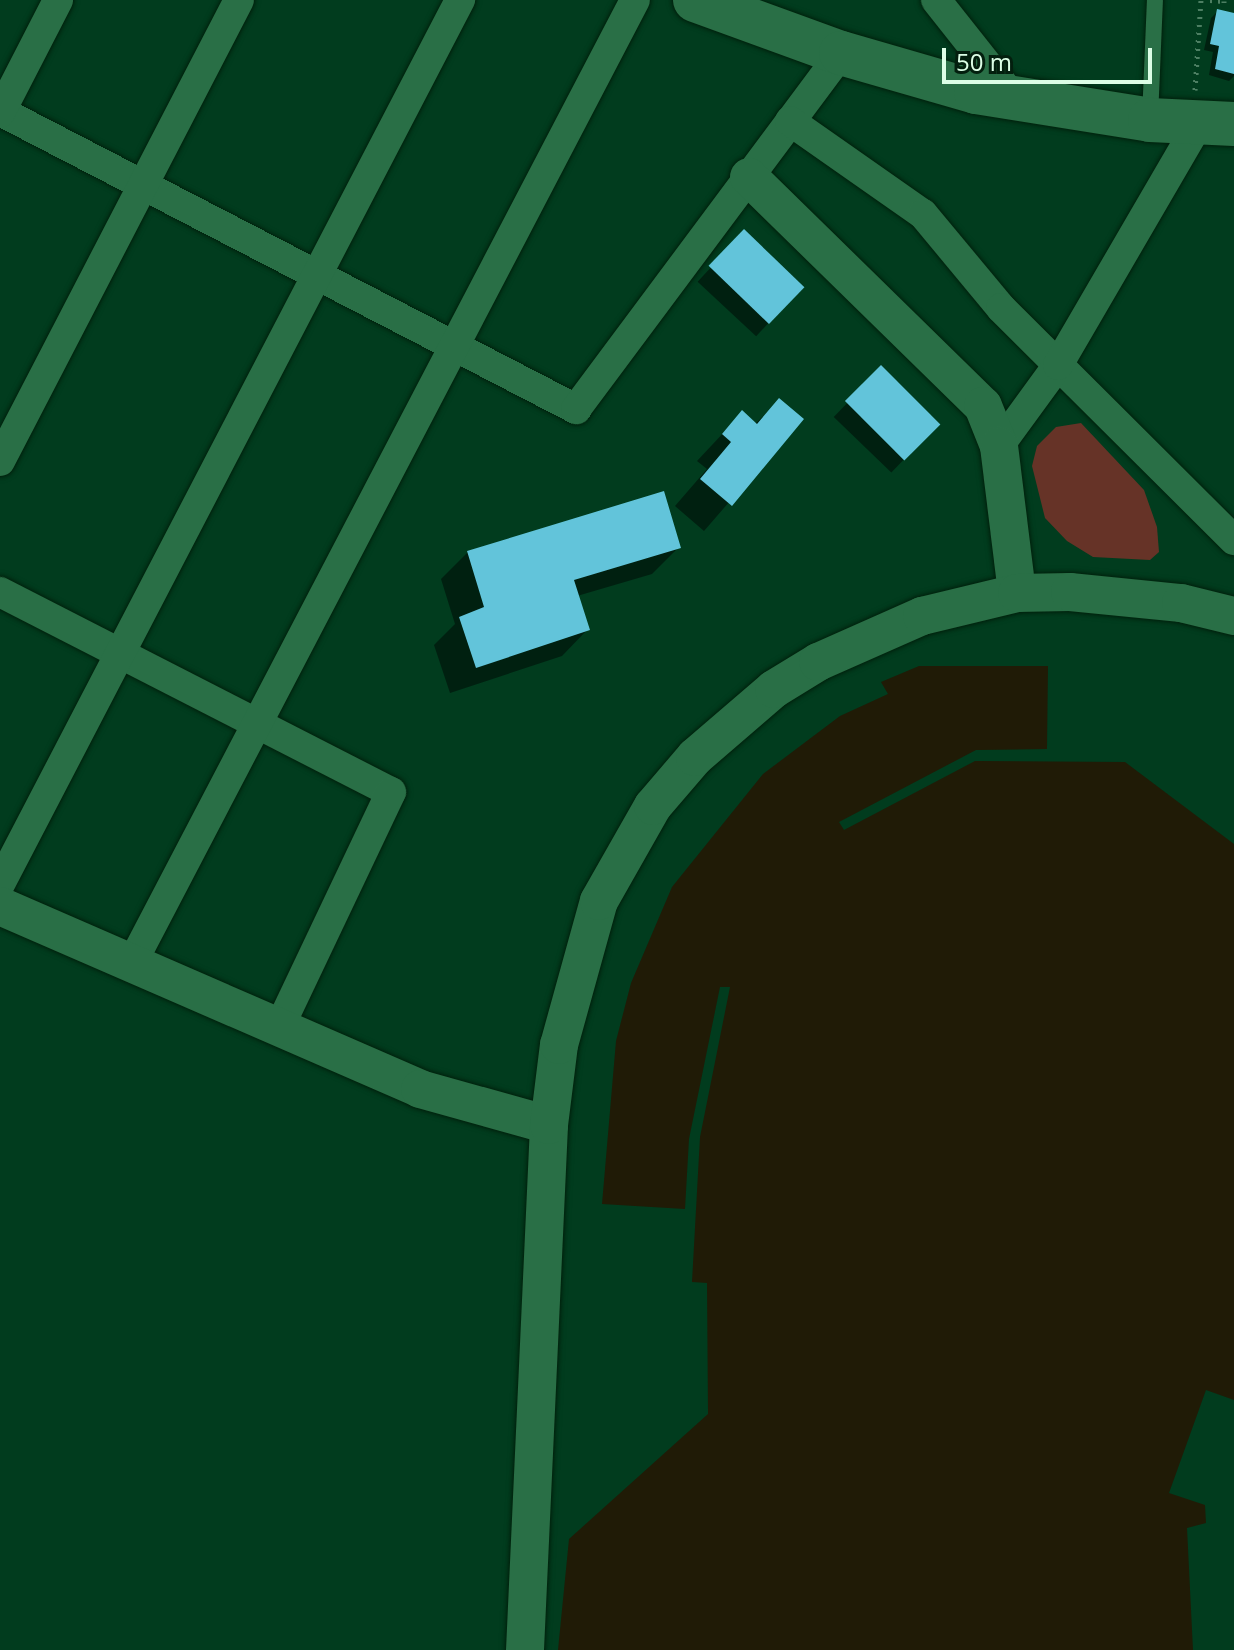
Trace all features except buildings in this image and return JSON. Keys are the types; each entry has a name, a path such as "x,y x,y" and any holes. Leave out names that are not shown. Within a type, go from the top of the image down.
{"main road":[{"path":"695,0 841,53 1016,101 1150,120 1209,111"}],"street":[{"path":"58,0 0,112 576,409 841,53"},
{"path":"0,461 239,0"},
{"path":"0,884 460,0"},
{"path":"132,963 635,0"},
{"path":"936,0 1016,101"},
{"path":"999,446 1058,365 1209,111"},
{"path":"790,121 923,214 1001,308 1234,540"},
{"path":"749,177 983,406 999,446 1017,593"},
{"path":"0,592 391,792 279,1028"},
{"path":"525,1650 549,1125 571,990 599,901 653,806 695,757 774,689 818,662 922,616 1017,593 1127,596 1234,615"},
{"path":"0,906 420,1089 549,1125"}],"lane":[{"path":"1150,120 1155,0"}],"path":[{"path":"1201,0 1209,111"},
{"path":"1210,0 1224,1 1224,8"}],"shaded area":[{"path":"1081,423 1144,490 1157,527 1159,552 1150,560 1093,557 1067,541 1045,518 1032,466 1037,446 1056,427"},
{"path":"919,666 1048,666 1047,749 976,750 839,822 844,830 975,761 1125,762 1234,844 1234,1400 1206,1390 1169,1493 1205,1505 1206,1523 1187,1528 1193,1650 558,1650 569,1539 708,1414 707,1283 692,1282 700,1137 730,987 720,987 689,1139 685,1209 602,1204 616,1041 631,983 672,887 763,774 840,716 888,694 881,682"}]}
